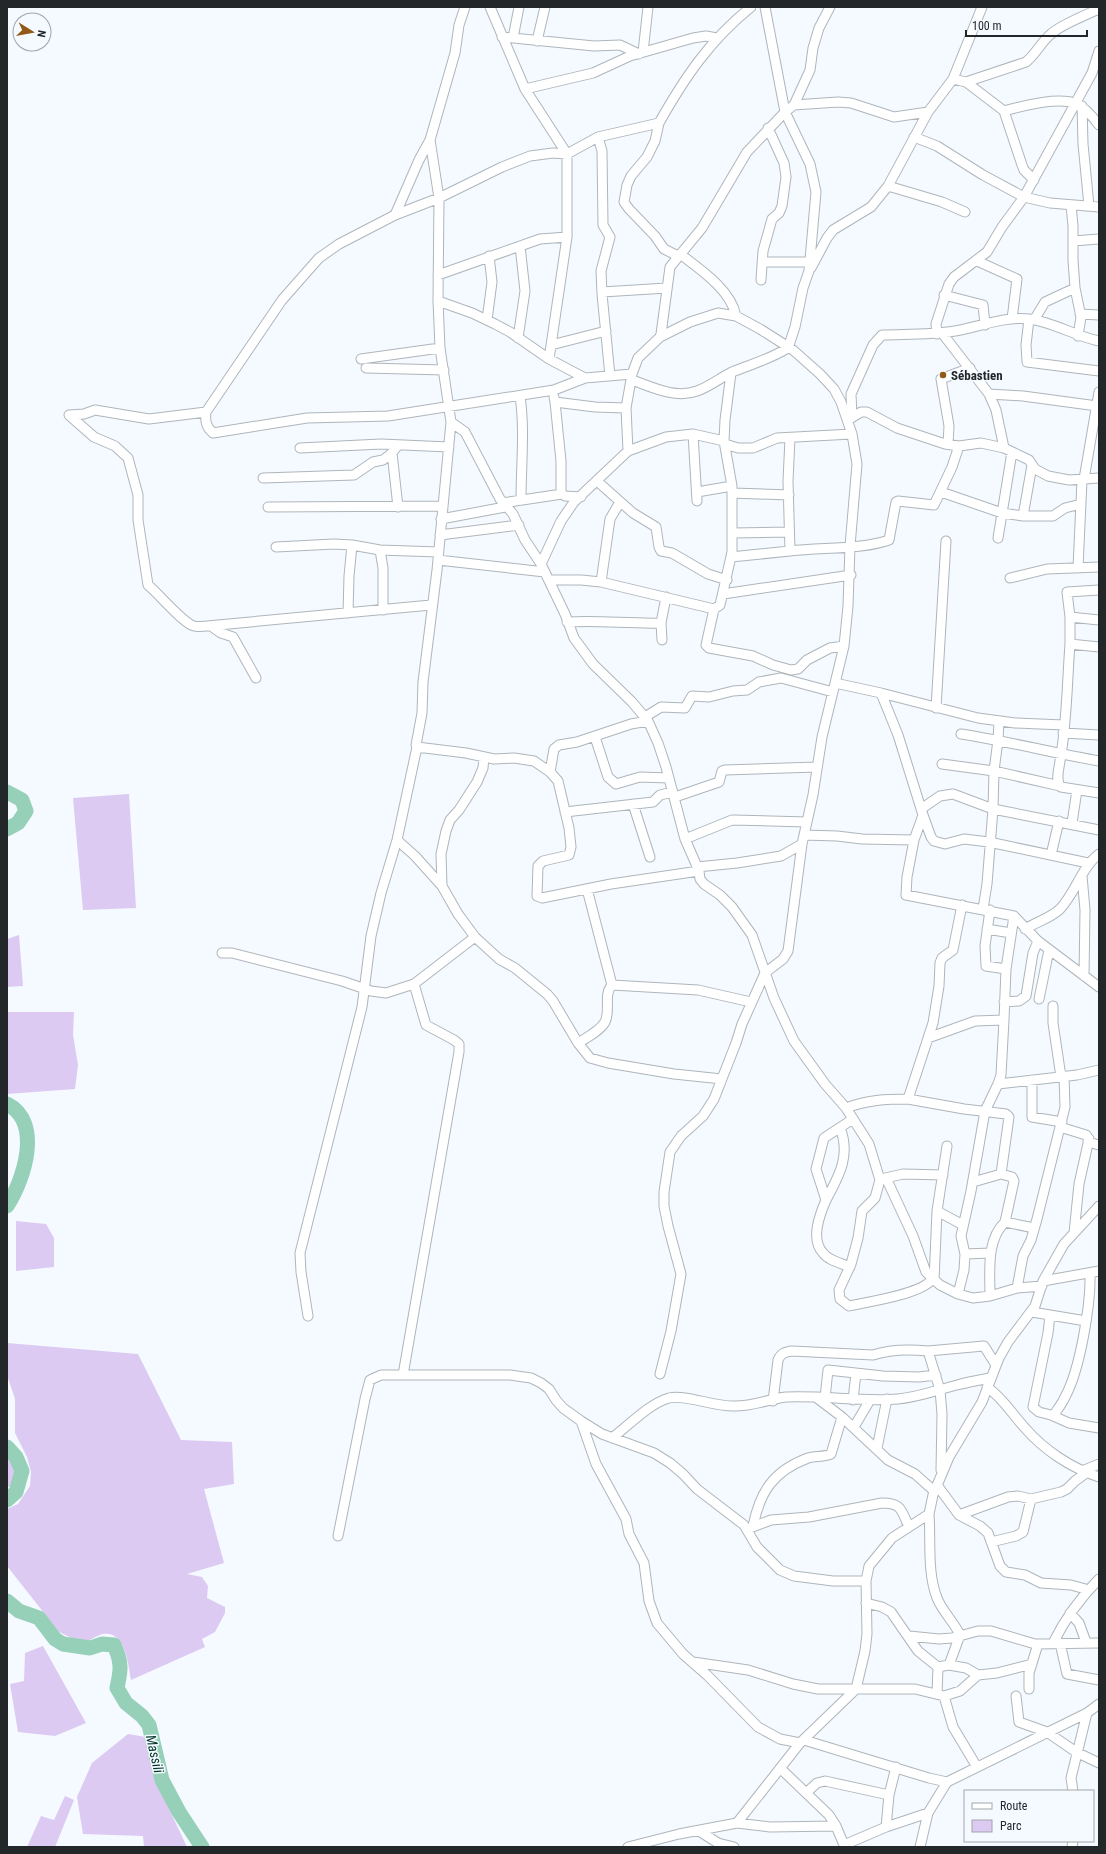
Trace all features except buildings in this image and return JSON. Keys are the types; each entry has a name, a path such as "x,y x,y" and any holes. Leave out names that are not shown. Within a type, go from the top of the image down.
{"street":[{"path":"395,215 419,160 430,140 455,54 459,25 465,7"},
{"path":"490,7 525,89 568,154 567,237 549,359"},
{"path":"513,38 519,7"},
{"path":"537,41 545,7"},
{"path":"641,53 648,7"},
{"path":"736,316 731,300 706,274 679,255 664,249 655,236 624,202 629,181 650,152 655,142 659,123 702,55 717,38 751,7"},
{"path":"659,123 598,137 568,154 553,153 530,156 502,167 439,198 395,215 339,244 319,258 282,300 206,412 205,421 208,429 213,433 306,418 388,416 554,390 585,378 610,376 632,377 663,391 678,394 696,392 731,373 761,362 788,348 795,327 809,267 816,192 810,164 785,112 765,7"},
{"path":"660,338 670,267 702,228 747,152 768,128 794,105 810,70 813,48 819,28 830,7"},
{"path":"809,267 833,230 871,207 888,186 928,112 953,79 982,7"},
{"path":"966,82 1026,62 1033,56 1052,32 1099,9"},
{"path":"525,89 593,73 641,53 693,38 706,36 717,38"},
{"path":"502,37 594,46 620,45 641,53"},
{"path":"998,538 1008,450 996,410 989,394 970,368 940,333 936,324 944,295 952,280 978,261 987,252 1002,227 1024,197 1079,105 1099,51"},
{"path":"953,79 966,82 1004,111 1024,170 1034,180"},
{"path":"1004,111 1039,103 1061,101 1079,105 1099,125"},
{"path":"794,105 851,102 894,117 928,112"},
{"path":"1079,105 1089,206"},
{"path":"761,280 762,262 770,223 782,206 786,177 784,162 768,128"},
{"path":"598,137 602,151 603,225 610,237 601,271 610,376"},
{"path":"914,137 937,146 1024,197 1050,203 1099,207"},
{"path":"308,1316 301,1272 300,1253 354,1040 365,989 371,936 381,893 397,840 417,747 438,556 451,422 450,407 440,348 438,301 439,198 430,140"},
{"path":"888,186 942,202 965,212"},
{"path":"1071,205 1075,288 1080,314 1078,336"},
{"path":"438,275 540,239 567,237"},
{"path":"1073,241 1099,239"},
{"path":"518,338 524,307 525,291 520,246"},
{"path":"487,320 492,282 489,256"},
{"path":"978,261 1017,279 1012,319"},
{"path":"762,262 809,267"},
{"path":"602,292 667,288"},
{"path":"1075,288 1045,302 1031,320 1026,345 1026,356 1028,362 1099,371"},
{"path":"944,295 983,305 985,325"},
{"path":"438,301 487,320 518,338 549,359 585,378"},
{"path":"628,452 626,408 632,377 638,358 660,338 690,322 718,313 736,316 760,329 805,360 834,389 850,418"},
{"path":"1080,314 1099,314"},
{"path":"660,1374 673,1324 681,1274 664,1206 664,1192 670,1152 681,1136 703,1116 714,1099 751,1002 765,972 783,959 788,951 803,840 813,796 816,766 844,646 857,464 850,418 851,394 863,365 878,338 882,335 940,333 1012,319 1031,320 1078,336 1099,341"},
{"path":"551,345 606,331"},
{"path":"361,359 440,348"},
{"path":"366,368 444,370"},
{"path":"948,444 949,426 941,378 970,368"},
{"path":"731,373 725,420 724,442 732,489 731,557 727,580 720,605 714,609 706,645 709,648 753,656 773,665 791,670 798,669 807,660 830,648 844,646"},
{"path":"554,390 561,461 562,494"},
{"path":"1078,568 1083,480 1097,410 1099,392"},
{"path":"989,394 1023,396 1097,410"},
{"path":"520,396 523,413 521,500"},
{"path":"555,402 595,407 626,408"},
{"path":"206,412 149,419 95,410 84,414 69,415 94,437 115,446 128,458 138,495 138,520 148,585 187,622 193,626 211,626 432,605"},
{"path":"850,418 863,411 870,413 897,428 948,444 959,446 981,443 1008,450 1029,460 1035,469 1048,476 1069,480 1099,478"},
{"path":"451,422 465,432 503,505 513,514 525,540 545,572 574,638 593,664 647,719 658,743 674,794 685,839 698,869 700,879 732,907 752,934 765,972 794,1041 825,1084 846,1108 869,1144 883,1179 913,1236 923,1266 933,1280 958,1294 973,1298 990,1296 1017,1288 1099,1271"},
{"path":"545,572 561,521 574,502 628,452 666,437 693,434 724,442 738,448 753,448 777,438 852,434"},
{"path":"693,434 697,496 732,489 789,495"},
{"path":"790,438 790,551"},
{"path":"300,448 355,445 449,446"},
{"path":"263,478 354,475 373,462 383,460 392,453 398,445"},
{"path":"731,557 815,548 871,545 889,540 893,511 897,501 934,504 952,467 959,446"},
{"path":"392,453 398,507"},
{"path":"1023,516 1032,465"},
{"path":"597,482 633,513 656,527 658,546 661,551 672,553 708,574 727,580"},
{"path":"941,492 1002,513 1023,516 1053,516 1065,508 1081,504"},
{"path":"441,519 521,500 562,494 581,497"},
{"path":"601,582 610,519 620,502"},
{"path":"268,507 442,506"},
{"path":"440,535 519,525"},
{"path":"732,533 789,532"},
{"path":"936,708 946,541"},
{"path":"348,613 352,545"},
{"path":"276,547 352,545 380,550 438,556 545,572 580,580 601,582 714,609"},
{"path":"380,550 383,610"},
{"path":"1010,578 1047,569 1099,567"},
{"path":"723,594 850,575"},
{"path":"1060,786 1058,775 1064,729 1070,644 1070,616 1067,592 1099,590"},
{"path":"662,640 662,623 666,597"},
{"path":"1070,616 1099,620"},
{"path":"567,622 601,621 639,624 662,623"},
{"path":"211,626 221,633 233,637 256,678"},
{"path":"1070,644 1099,647"},
{"path":"550,772 555,747 595,737 647,719 662,707 685,708 692,696 709,697 733,691 747,690 759,682 781,678 833,692"},
{"path":"835,683 881,693 978,718 1099,735"},
{"path":"881,693 898,735 931,837 937,842 947,844 957,840 967,839 990,842 1088,863"},
{"path":"999,721 994,771 985,957 986,966 1006,969"},
{"path":"960,734 998,740 1099,761"},
{"path":"595,737 608,777 616,784 640,777 669,778"},
{"path":"417,747 484,756 494,759 514,758 534,761 550,772 558,781 569,828 571,851 569,855 543,861 538,866 537,896 542,898 698,869 781,856 803,840 836,836 862,839 914,840"},
{"path":"442,886 442,854 446,831 450,820 459,810 477,782 483,768 484,756"},
{"path":"942,764 994,771 1076,790 1099,793"},
{"path":"565,812 653,802 660,795 674,794 719,782 721,780 722,771 724,770 816,766"},
{"path":"1072,823 1076,790"},
{"path":"1099,830 1072,823 993,809 955,795 946,794 935,798 922,812 914,840 908,872 906,895 987,909 1014,916 1038,941 1099,987"},
{"path":"633,804 650,857"},
{"path":"685,839 732,820 807,822"},
{"path":"1051,855 1059,821"},
{"path":"397,840 415,856 442,886 458,914 475,937 500,959 515,968 547,994 553,1001 578,1044 590,1058 608,1063 674,1074 722,1078"},
{"path":"1025,928 1059,910 1082,876 1088,863 1099,854"},
{"path":"1082,876 1085,910 1084,976"},
{"path":"578,1044 600,1028 605,1022 608,1012 607,997 612,985 587,889"},
{"path":"908,1099 928,1038 938,999 940,963 942,958 953,950 962,905"},
{"path":"958,1294 964,1270 965,1254 961,1238 973,1182 985,1111 1001,1076 1006,969 1014,916"},
{"path":"987,929 1011,933"},
{"path":"222,953 232,953 270,962 342,981 365,989 386,993 414,984 475,937"},
{"path":"1004,1002 1019,1001 1026,996 1034,953 1038,941"},
{"path":"1039,999 1049,950"},
{"path":"403,1375 459,1052 459,1044 426,1025 414,984"},
{"path":"612,985 698,990 751,1002"},
{"path":"1017,1288 1023,1256 1034,1228 1061,1125 1064,1107 1062,1077 1053,1023 1053,1006"},
{"path":"928,1038 975,1021 1004,1020"},
{"path":"998,1084 1062,1077 1099,1070"},
{"path":"1032,1080 1032,1117 1086,1134 1089,1138 1079,1184 1074,1233"},
{"path":"846,1108 873,1100 908,1099 964,1109 1006,1114 1009,1117 1001,1174"},
{"path":"826,1200 816,1168 822,1141 824,1138 853,1119"},
{"path":"840,1128 844,1145 843,1164 839,1177 820,1214 816,1231 821,1250 830,1258 850,1267"},
{"path":"1088,1142 1099,1145"},
{"path":"883,1179 875,1198 862,1211 858,1238 850,1267 838,1292 840,1299 849,1306 920,1289 933,1280 937,1211 947,1146"},
{"path":"883,1179 903,1174 943,1175"},
{"path":"973,1182 1001,1174 1012,1177 1014,1181 1005,1222 999,1228 990,1254 990,1296"},
{"path":"949,1665 960,1635 953,1621 939,1601 935,1591 932,1571 929,1514 936,1488 949,1457 982,1402 996,1365 1008,1342 1032,1312 1043,1283 1064,1244 1099,1206"},
{"path":"937,1211 963,1225"},
{"path":"1005,1222 1034,1228"},
{"path":"965,1254 990,1254"},
{"path":"1053,1416 1071,1385 1086,1321 1090,1289 1090,1273"},
{"path":"1032,1312 1086,1321"},
{"path":"1050,1315 1041,1371 1032,1405 1038,1412 1053,1416 1069,1423 1099,1428"},
{"path":"773,1400 779,1356 786,1352 792,1351 873,1355 883,1351 892,1350 928,1351 984,1346 996,1365"},
{"path":"928,1351 940,1390 942,1420 941,1475"},
{"path":"821,1398 828,1370 907,1377 936,1375"},
{"path":"853,1400 856,1373"},
{"path":"338,1536 370,1380 381,1375 510,1375 531,1378 541,1383 549,1389 563,1408 582,1421 612,1438 654,1453 666,1460 683,1474 696,1489 750,1528 761,1553 771,1564 788,1575 840,1582 866,1581"},
{"path":"612,1438 648,1410 664,1400 672,1398 682,1397 713,1404 735,1406 785,1397 870,1400 913,1397 960,1384 989,1382"},
{"path":"989,1382 1036,1440 1050,1451 1084,1472 1099,1477"},
{"path":"821,1398 893,1464 915,1474 936,1488 959,1515 980,1526 988,1533 1000,1566 1003,1570 1029,1576 1041,1583 1071,1585 1089,1590"},
{"path":"877,1448 887,1399"},
{"path":"854,1427 870,1400"},
{"path":"750,1528 770,1483 800,1461 820,1455 832,1454 842,1417"},
{"path":"582,1421 596,1464 626,1519 629,1534 644,1563 651,1610 657,1623 675,1645 758,1727 786,1741 802,1742 947,1782"},
{"path":"959,1515 1008,1496 1018,1496 1031,1499 1067,1489 1084,1472 1099,1464"},
{"path":"991,1542 1016,1536 1023,1532 1031,1499"},
{"path":"750,1528 771,1520 810,1517 866,1505 892,1503 897,1505 909,1527"},
{"path":"737,1823 802,1742 856,1689 865,1651 867,1634 866,1581 869,1566 892,1538 929,1514"},
{"path":"1099,1579 1063,1623 1056,1643 1067,1674 1099,1680"},
{"path":"866,1603 890,1611 909,1636 918,1651 938,1667 941,1695 953,1727 977,1767"},
{"path":"1070,1614 1079,1623 1086,1642"},
{"path":"909,1636 939,1639 952,1638 978,1631 991,1631 1038,1644 1086,1642 1099,1643"},
{"path":"1029,1689 1029,1673 1038,1644"},
{"path":"693,1662 748,1670 808,1688 915,1689 941,1695 960,1691 978,1675 997,1673 1032,1664"},
{"path":"938,1667 949,1665 966,1668 978,1675"},
{"path":"1016,1696 1019,1722 1047,1732 1076,1752 1099,1763"},
{"path":"920,1847 928,1813 947,1782 1087,1713 1098,1702"},
{"path":"1072,1790 1071,1778 1076,1752 1087,1713"},
{"path":"886,1827 889,1795 896,1767"},
{"path":"780,1768 807,1792 829,1815 836,1826 843,1846 886,1827 928,1813"},
{"path":"807,1792 817,1783 825,1781 889,1795"},
{"path":"628,1847 737,1823 770,1828 836,1826"},
{"path":"699,1831 718,1843 734,1847"}],"green space":[{"path":"129,794 136,908 83,910 73,798"},
{"path":"19,935 23,986 7,987 7,939"},
{"path":"7,1012 74,1012 73,1035 78,1065 75,1089 7,1094"},
{"path":"16,1221 46,1224 54,1238 54,1267 16,1271"},
{"path":"7,1343 138,1354 181,1440 232,1442 234,1484 204,1489 224,1563 187,1574 202,1577 208,1586 207,1598 225,1607 225,1613 215,1632 202,1639 205,1647 131,1680 127,1657 121,1643 116,1637 110,1634 102,1634 87,1641 82,1641 59,1632 7,1566 7,1509 18,1504 30,1486 31,1472 27,1457 15,1433 15,1399 7,1375"},
{"path":"7,1458 15,1467 13,1486 7,1487"},
{"path":"43,1646 86,1723 55,1736 18,1732 10,1684 24,1681 25,1653"},
{"path":"128,1734 146,1737 156,1781 187,1847 144,1847 143,1836 83,1834 77,1797 92,1763"},
{"path":"65,1796 74,1800 55,1847 27,1847 41,1816 54,1820"}],"waterway":[{"name":"Massili","path":"7,792 22,800 26,811 18,823 7,829"},
{"name":"Massili","path":"7,1104 18,1112 25,1124 27,1137 27,1152 24,1167 19,1182 7,1206"},
{"name":"Massili","path":"7,1447 16,1457 22,1471 16,1492 7,1500"},
{"name":"Massili","path":"7,1601 19,1611 39,1618 55,1639 63,1644 90,1648 102,1644 114,1645 120,1666 117,1688 126,1703 142,1716 149,1725 162,1780 179,1812 202,1847"}],"place":[{"name":"Sébastien","path":"943,375"}]}
